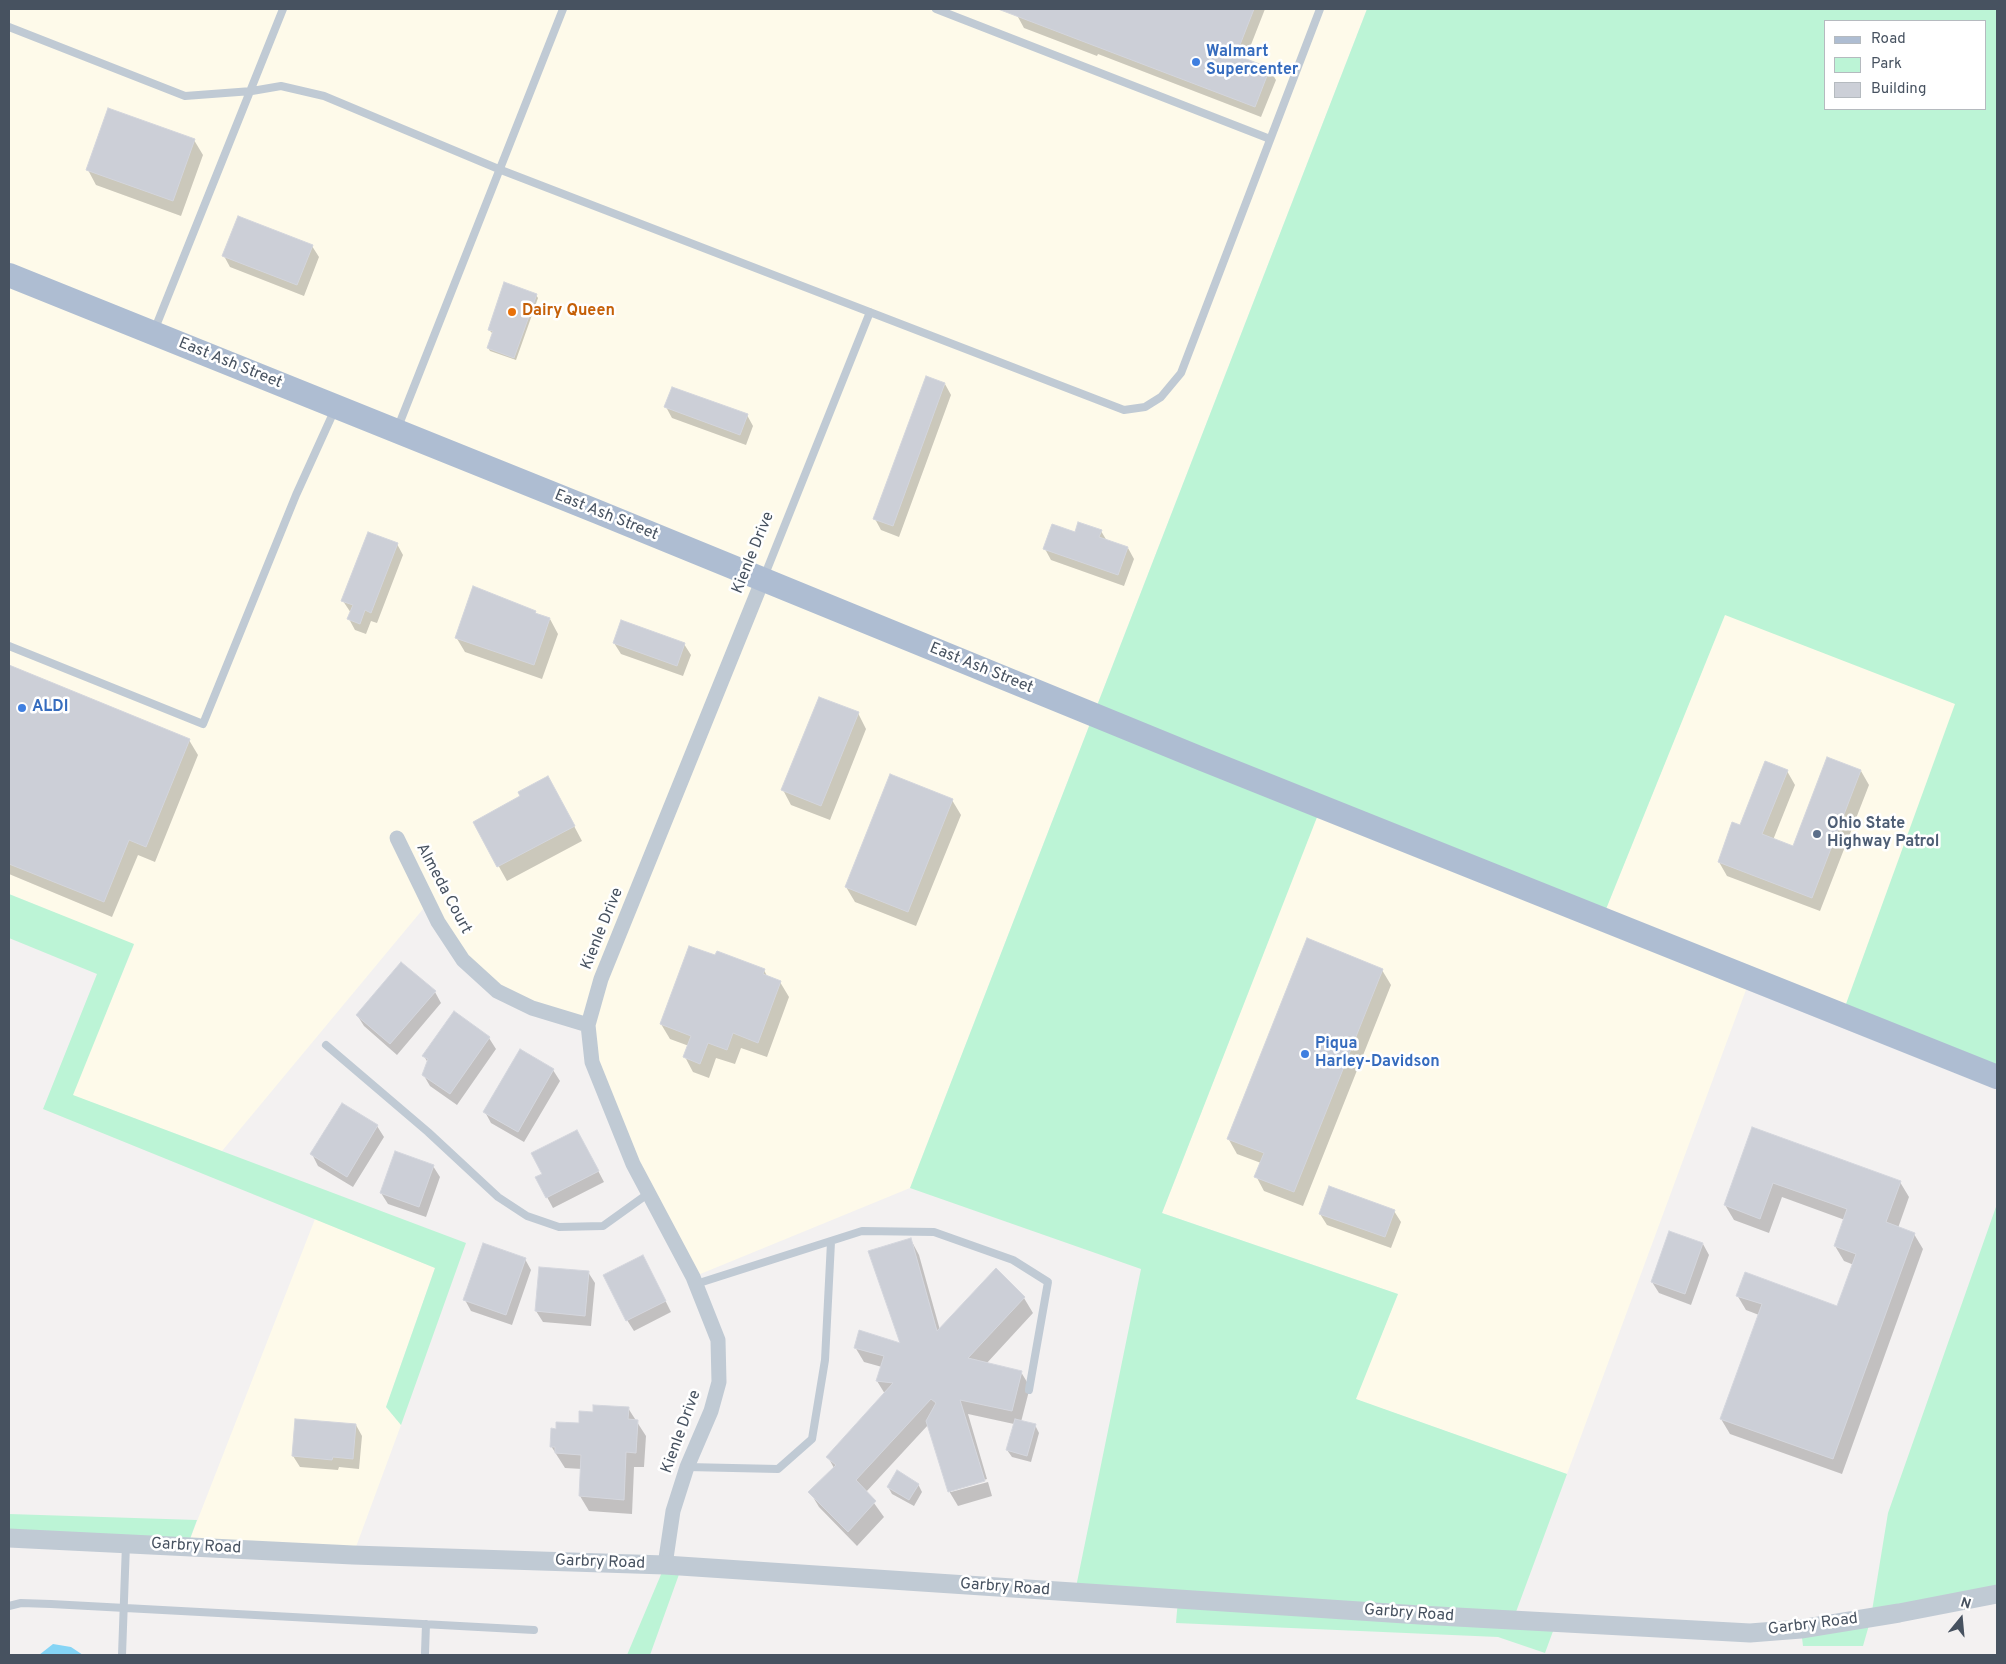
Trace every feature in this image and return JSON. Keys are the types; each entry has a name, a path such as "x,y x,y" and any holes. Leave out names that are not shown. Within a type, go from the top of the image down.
{"main road":[{"name":"East Ash Street","path":"9,275 763,579 1202,759 1997,1077"}],"street":[{"name":"Kienle Drive","path":"664,1565 673,1511 687,1467 711,1411 719,1382 718,1340 696,1284 650,1193 632,1164 592,1062 588,1025 601,980 763,579"},
{"name":"Almeda Court","path":"397,838 438,922 463,960 497,991 532,1008 588,1025"},
{"name":"Garbry Road","path":"9,1538 353,1555 664,1565 1420,1615 1750,1633 1800,1629 1899,1613 1997,1594"}],"lane":[{"path":"153,333 252,91 283,9"},
{"path":"396,432 563,9"},
{"path":"936,9 1270,139"},
{"path":"9,27 186,96 252,91 281,86 324,96 501,170 1124,410 1145,407 1161,397 1181,373 1320,9"},
{"name":"Kienle Drive","path":"763,579 870,312"},
{"path":"9,646 203,724 296,495 337,407"},
{"path":"326,1045 428,1132 498,1198 527,1216 558,1227 603,1226 650,1193"},
{"path":"696,1284 862,1231 934,1232 1013,1260 1048,1282 1029,1390"},
{"path":"687,1467 778,1469 812,1439 825,1360 831,1242"},
{"path":"122,1655 126,1544"},
{"path":"9,1606 21,1603 534,1630"},
{"path":"424,1655 426,1624"}],"shaded area":[{"path":"9,9 1367,9 910,1188 693,1277 605,1097 588,1025 532,1008 463,960 428,903 222,1151 72,1095 134,945 9,894"},
{"path":"1725,614 1956,704 1842,1015 1750,979 1567,1474 1355,1399 1398,1294 1162,1213 1321,806 1602,919"},
{"path":"315,1219 435,1268 386,1407 401,1425 353,1555 187,1547"}],"green space":[{"path":"1367,9 1997,9 1997,1077 1842,1015 1955,704 1725,615 1602,919 1321,807 1162,1213 1398,1294 1356,1399 1567,1474 1513,1620 1556,1623 1545,1653 1498,1637 1176,1623 1178,1599 1075,1592 1141,1269 910,1188"},
{"path":"9,894 134,944 73,1095 466,1243 401,1425 386,1407 435,1268 43,1109 97,974 9,938"},
{"path":"1997,1204 1997,1594 1871,1618 1863,1646 1803,1646 1801,1629 1871,1617 1888,1513"},
{"path":"9,1514 197,1520 187,1547 9,1538"},
{"path":"665,1565 682,1566 650,1655 627,1655"}],"water":[{"path":"53,1644 71,1647 83,1655 39,1655"}],"building":[{"name":"Walmart Supercenter","path":"998,9 1254,9 1236,55 1270,68 1255,107"},
{"path":"108,108 195,139 173,201 86,170"},
{"path":"238,216 313,245 297,285 222,256"},
{"name":"Dairy Queen","path":"504,282 537,294 514,358 487,348 493,331 488,330"},
{"path":"926,376 945,383 893,526 873,519"},
{"path":"672,387 748,414 740,435 664,407"},
{"path":"1078,522 1102,530 1099,537 1128,547 1118,575 1043,549 1052,524 1075,532"},
{"path":"368,532 398,543 371,613 365,610 360,624 347,619 353,605 341,601"},
{"path":"473,586 550,618 534,665 455,638"},
{"path":"621,620 685,643 677,666 613,643"},
{"path":"9,665 190,739 146,847 129,840 104,902 9,864"},
{"path":"819,697 859,712 821,806 781,790"},
{"name":"Ohio State Highway Patrol","path":"1827,757 1861,770 1812,898 1718,862 1732,822 1740,825 1765,761 1788,770 1762,834 1793,846"},
{"path":"890,774 953,799 908,912 845,887"},
{"path":"548,776 575,826 497,867 473,822 520,796 518,792"},
{"name":"Piqua Harley-Davidson","path":"1307,938 1383,969 1294,1192 1254,1177 1264,1153 1227,1139"},
{"path":"689,946 715,955 717,951 765,969 763,974 781,981 758,1043 733,1033 727,1050 708,1043 700,1064 683,1057 691,1036 660,1024"},
{"path":"401,962 436,991 390,1044 356,1015"},
{"path":"454,1011 490,1037 450,1094 422,1075 428,1059 422,1056"},
{"path":"520,1049 554,1069 518,1132 483,1112"},
{"path":"342,1103 378,1125 347,1177 310,1154"},
{"path":"1752,1127 1901,1181 1886,1222 1915,1233 1833,1459 1720,1419 1762,1304 1736,1296 1745,1272 1837,1306 1856,1254 1834,1246 1847,1209 1773,1183 1760,1219 1724,1205"},
{"path":"577,1130 599,1171 546,1198 535,1177 542,1174 531,1153"},
{"path":"395,1151 434,1165 419,1207 380,1193"},
{"path":"1329,1186 1395,1210 1385,1237 1319,1214"},
{"path":"1669,1231 1703,1243 1685,1294 1651,1282"},
{"path":"911,1238 937,1331 996,1268 1025,1297 968,1358 1022,1371 1012,1411 960,1400 985,1481 948,1492 926,1421 936,1403 931,1399 856,1480 876,1501 848,1532 808,1492 836,1465 826,1457 893,1383 876,1381 884,1356 854,1348 859,1330 900,1343 868,1251"},
{"path":"483,1243 526,1258 506,1315 463,1300"},
{"path":"643,1255 666,1301 626,1321 603,1275"},
{"path":"539,1267 589,1271 585,1316 535,1311"},
{"path":"593,1405 629,1407 628,1419 638,1420 636,1453 626,1452 624,1500 579,1496 581,1455 555,1453 555,1447 550,1447 551,1428 556,1429 556,1422 579,1423 579,1411 593,1412"},
{"path":"295,1419 356,1424 353,1459 333,1457 332,1460 292,1456"},
{"path":"1015,1419 1036,1424 1027,1456 1006,1450"},
{"path":"897,1470 919,1484 909,1500 887,1487"}],"place":[{"name":"Walmart Supercenter","path":"1196,62"},
{"name":"Dairy Queen","path":"512,312"},
{"name":"ALDI","path":"22,708"},
{"name":"Ohio State Highway Patrol","path":"1817,834"},
{"name":"Piqua Harley-Davidson","path":"1305,1054"}]}
